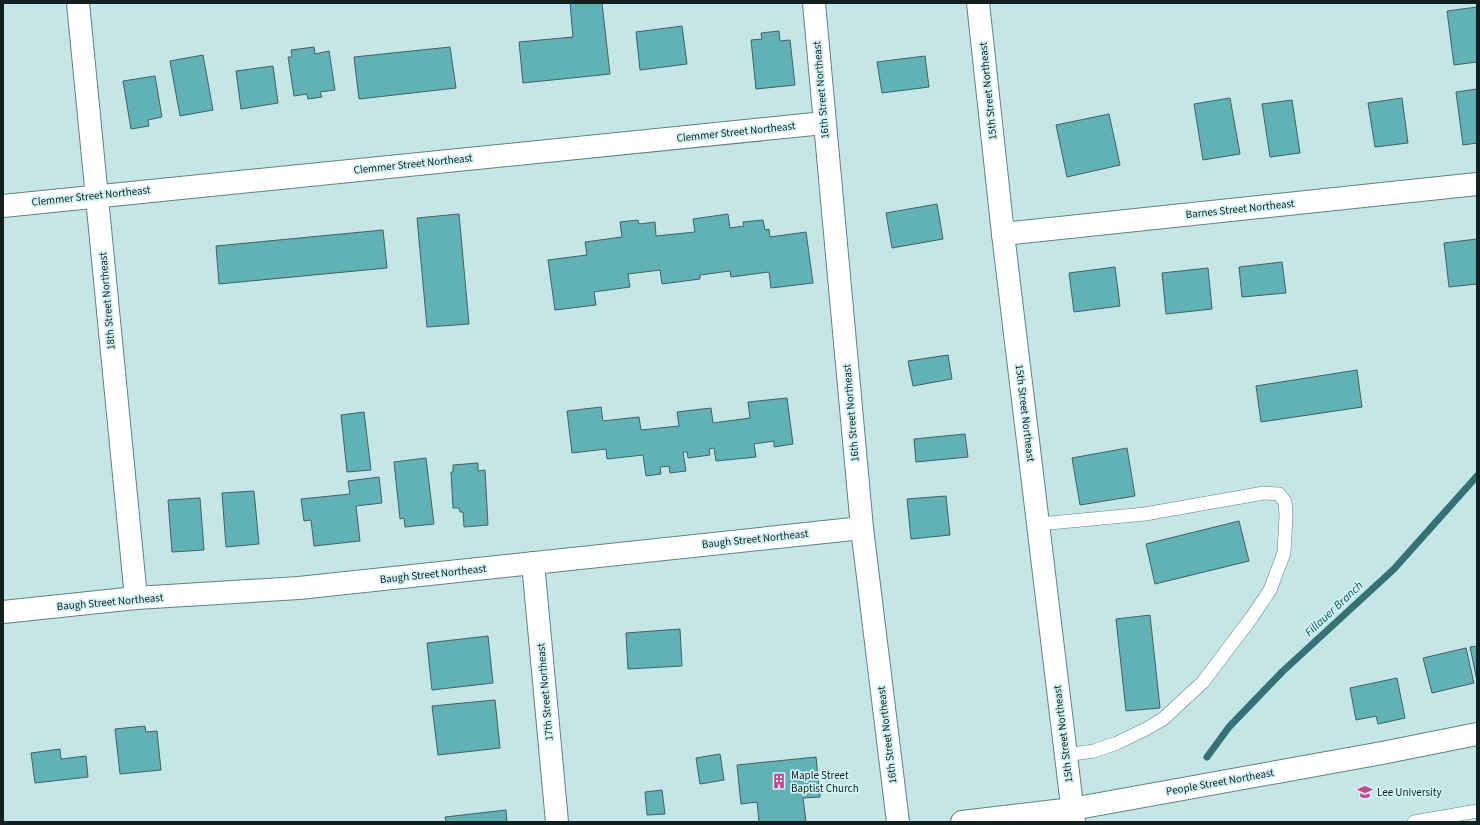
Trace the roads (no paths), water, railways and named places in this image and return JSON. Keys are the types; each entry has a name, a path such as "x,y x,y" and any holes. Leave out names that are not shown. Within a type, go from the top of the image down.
{"street":[{"name":"18th Street Northeast","path":"78,3 136,598"},
{"name":"16th Street Northeast","path":"814,3 862,528 898,822"},
{"name":"15th Street Northeast","path":"978,3 1003,234 1073,816"},
{"name":"Clemmer Street Northeast","path":"3,206 97,195 824,123"},
{"name":"Barnes Street Northeast","path":"1003,234 1477,184"},
{"name":"Baugh Street Northeast","path":"3,612 136,598 299,588 862,528"},
{"name":"17th Street Northeast","path":"533,563 557,822"},
{"name":"People Street Northeast","path":"962,822 1073,816 1477,734"}],"lane":[{"path":"1039,524 1145,514 1264,493 1279,494 1285,502 1286,514 1284,553 1270,590 1252,617 1203,682 1164,719 1146,729 1117,743 1094,751 1065,755"},
{"path":"1414,822 1477,811"}],"waterway":[{"name":"Fillauer Branch","path":"1207,757 1229,727 1282,672 1394,569 1477,476"}],"place":[{"name":"Maple Street Baptist Church","path":"779,781"},
{"name":"Lee University","path":"1365,792"}]}
